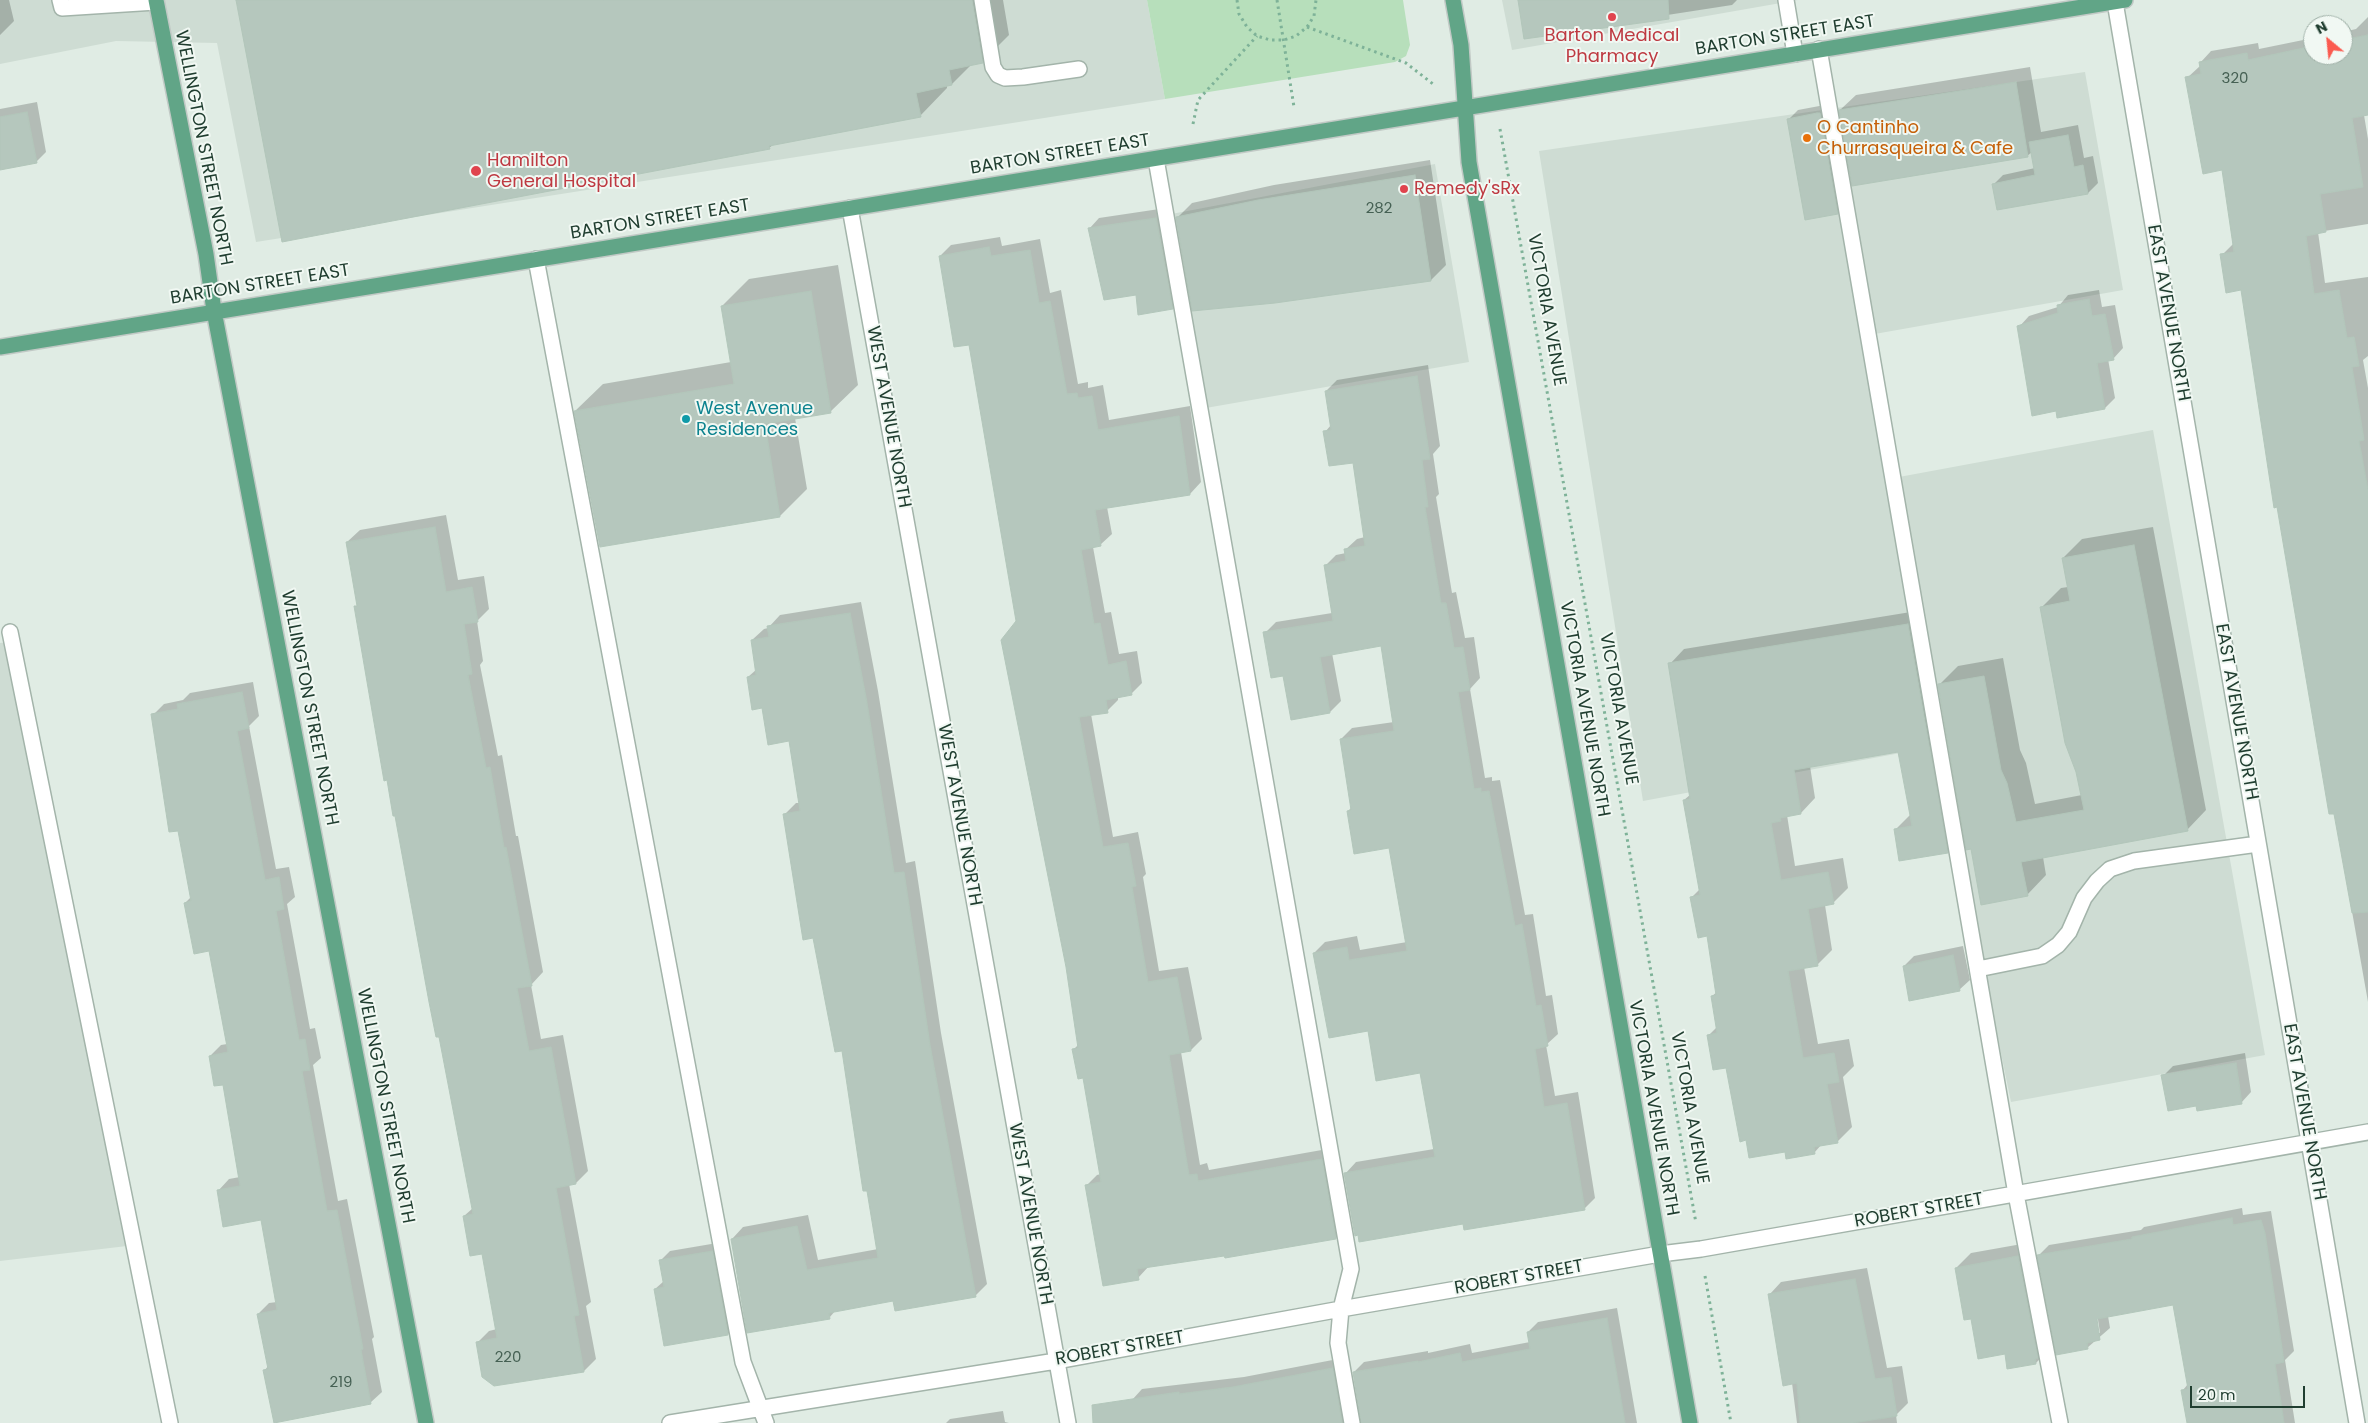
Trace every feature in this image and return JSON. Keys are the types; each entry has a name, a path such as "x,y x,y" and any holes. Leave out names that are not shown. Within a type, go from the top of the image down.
{"main road":[{"name":"VICTORIA AVENUE NORTH","path":"1452,0 1461,45 1469,162 1690,1423"},
{"name":"WELLINGTON STREET NORTH","path":"156,1 206,254 214,311 426,1423"},
{"name":"BARTON STREET EAST","path":"0,347 1795,54 2074,4 2120,1"}],"street":[{"path":"60,0 62,8 156,1"},
{"path":"982,0 993,67 998,75 1005,78 1023,77 1079,69"},
{"path":"1786,0 1795,54"},
{"name":"EAST AVENUE NORTH","path":"2120,1 2258,844 2357,1423"},
{"path":"1819,49 2016,1194 2060,1423"},
{"path":"1156,159 1351,1269 1341,1309 1338,1343 1352,1423"},
{"name":"WEST AVENUE NORTH","path":"850,208 1068,1423"},
{"path":"536,259 743,1362 764,1416"},
{"path":"10,632 170,1423"},
{"path":"1978,969 2042,956 2058,945 2068,932 2084,898 2097,880 2110,869 2134,861 2258,844"},
{"name":"ROBERT STREET","path":"670,1423 764,1416 1056,1360 1341,1309 1660,1254 1700,1249 2368,1132"}],"path":[{"path":"1237,0 1239,14 1246,27 1257,36 1270,40 1284,40 1296,36 1307,28 1314,16 1316,0"},
{"path":"1277,0 1298,135"},
{"path":"1307,28 1406,63 1465,108"},
{"path":"1188,153 1198,100 1257,36"},
{"name":"VICTORIA AVENUE","path":"1496,102 1731,1423"}],"shaded area":[{"name":"Hamilton General Hospital","path":"0,0 1147,0 1165,99 256,242 217,43 116,41 0,64"},
{"path":"1502,0 1798,0 1512,50"},
{"path":"2085,72 2123,290 1869,335 1899,477 2153,430 2265,1055 2011,1102 1938,746 1643,801 1539,151"},
{"path":"1435,164 1469,362 1200,409 1166,215"},
{"path":"20,640 127,1246 0,1261 0,643"}],"green space":[{"path":"1147,0 1403,0 1410,45 1406,56 1395,62 1165,99"}],"building":[{"name":"Hamilton General Hospital","path":"236,0 972,0 983,63 949,70 952,85 916,93 921,117 769,146 770,149 282,242"},
{"path":"1518,0 1668,0 1669,19 1524,39"},
{"path":"2368,35 2368,115 2352,118 2363,187 2320,194 2326,232 2306,236 2314,294 2339,290 2347,338 2354,337 2359,366 2352,367 2364,440 2359,441 2368,490 2368,912 2352,913 2334,814 2329,814 2277,507 2274,508 2241,290 2226,293 2220,254 2234,252 2222,170 2203,174 2185,77 2201,74 2199,62 2247,53 2248,60 2303,48 2303,65 2353,65 2353,38"},
{"path":"2016,82 2028,157 1852,186 1839,110"},
{"path":"27,112 37,163 0,170 0,117"},
{"path":"1820,113 1838,214 1805,220 1787,119"},
{"path":"2068,135 2074,167 2083,165 2088,194 1997,210 1992,184 2035,175 2029,142"},
{"path":"1415,175 1431,281 1275,303 1192,311 1176,217 1258,200"},
{"path":"1156,218 1173,309 1138,315 1136,295 1104,300 1088,228"},
{"path":"989,247 991,256 1030,250 1039,303 1050,301 1067,394 1077,393 1078,398 1092,396 1098,430 1179,416 1190,495 1095,510 1101,546 1081,550 1094,624 1100,623 1108,665 1126,661 1132,695 1106,700 1108,713 1079,717 1103,847 1128,843 1136,886 1132,887 1148,982 1177,977 1191,1051 1169,1055 1189,1175 1197,1174 1198,1181 1322,1159 1336,1239 1225,1258 1224,1256 1137,1269 1139,1280 1103,1286 1085,1185 1101,1182 1083,1078 1078,1079 1072,1049 1078,1048 1066,967 1001,640 1016,621 969,345 954,347 939,256"},
{"name":"West Avenue Residences","path":"811,291 831,413 765,424 780,517 600,547 574,411 734,384 721,306"},
{"path":"2089,299 2092,316 2105,314 2114,360 2097,363 2105,409 2057,418 2056,411 2032,416 2017,326 2058,313 2057,305"},
{"path":"1417,376 1430,459 1422,460 1428,507 1425,507 1441,603 1446,603 1454,648 1463,647 1470,690 1458,692 1474,789 1481,788 1481,792 1489,791 1515,926 1522,924 1536,1006 1541,1005 1548,1046 1535,1049 1544,1107 1567,1103 1585,1210 1464,1230 1463,1224 1359,1242 1358,1235 1355,1236 1344,1173 1435,1157 1420,1073 1376,1081 1368,1031 1329,1038 1313,953 1347,947 1349,960 1407,951 1389,848 1354,854 1347,811 1351,810 1340,739 1394,731 1381,646 1320,657 1330,713 1291,720 1283,676 1271,678 1263,632 1333,621 1324,565 1346,561 1344,549 1365,546 1353,463 1329,466 1323,431 1331,430 1325,391"},
{"path":"435,527 446,592 472,587 478,622 464,624 472,674 468,675 486,768 490,767 504,848 506,847 532,986 517,988 529,1051 551,1047 576,1184 556,1188 579,1315 574,1316 584,1372 494,1386 482,1377 476,1342 497,1338 482,1254 470,1256 463,1216 473,1214 439,1037 436,1037 429,1002 395,816 393,816 387,780 384,781 354,606 357,606 346,542"},
{"path":"2134,545 2188,831 2021,862 2028,896 1981,905 1971,849 1966,850 1938,684 1984,676 2001,770 2007,783 2016,822 2084,810 2076,772 2065,743 2040,607 2070,601 2062,558"},
{"path":"850,613 867,703 894,873 904,872 930,1045 976,1297 895,1311 893,1301 829,1313 830,1319 747,1333 731,1239 797,1226 807,1270 878,1258 867,1191 863,1191 842,1051 835,1052 813,938 803,940 783,814 800,811 789,741 768,745 762,708 752,710 747,677 756,675 751,640 769,637 767,626"},
{"path":"1908,624 1948,853 1899,861 1894,829 1912,826 1898,752 1794,770 1801,814 1780,818 1781,821 1771,823 1781,880 1828,872 1834,904 1808,909 1818,966 1788,971 1803,1058 1834,1053 1839,1082 1827,1084 1838,1143 1814,1147 1815,1154 1786,1159 1785,1152 1749,1158 1746,1140 1740,1142 1726,1068 1713,1070 1707,1035 1717,1033 1711,996 1716,995 1707,936 1698,938 1690,897 1700,895 1683,800 1690,799 1668,663"},
{"path":"242,692 249,728 237,731 265,880 279,877 284,909 276,911 299,1040 305,1039 310,1070 302,1071 327,1211 337,1210 363,1349 361,1350 371,1404 274,1423 263,1370 268,1369 257,1314 277,1310 261,1220 223,1227 217,1190 240,1186 223,1085 214,1086 209,1056 228,1052 209,951 194,954 184,903 191,901 178,831 169,832 151,714 178,709 177,704"},
{"path":"1953,955 1960,991 1909,1001 1903,966"},
{"path":"2236,1063 2242,1104 2197,1111 2196,1106 2168,1111 2161,1075"},
{"path":"2232,1218 2233,1225 2261,1220 2265,1233 2284,1362 2275,1364 2284,1423 2187,1423 2181,1390 2188,1389 2173,1305 2097,1319 2100,1340 2087,1343 2088,1349 2056,1355 2037,1255 2132,1239 2132,1237"},
{"path":"713,1251 728,1335 664,1346 654,1289 664,1287 659,1260"},
{"path":"2018,1256 2038,1358 2035,1359 2036,1364 2007,1369 2005,1354 1978,1359 1971,1319 1964,1320 1955,1268"},
{"path":"1855,1279 1875,1379 1891,1377 1897,1416 1852,1423 1800,1423 1797,1383 1783,1386 1768,1294"},
{"path":"1607,1318 1625,1423 1361,1423 1353,1372 1418,1362 1460,1353 1462,1362 1530,1349 1527,1332"},
{"path":"1333,1368 1342,1423 1093,1423 1092,1405 1179,1392 1179,1394 1233,1387"}],"place":[{"name":"Barton Medical Pharmacy","path":"1612,17"},
{"name":"O Cantinho Churrasqueira & Cafe","path":"1807,138"},
{"name":"Hamilton General Hospital","path":"476,171"},
{"name":"Remedy'sRx","path":"1404,189"},
{"name":"West Avenue Residences","path":"686,419"}]}
